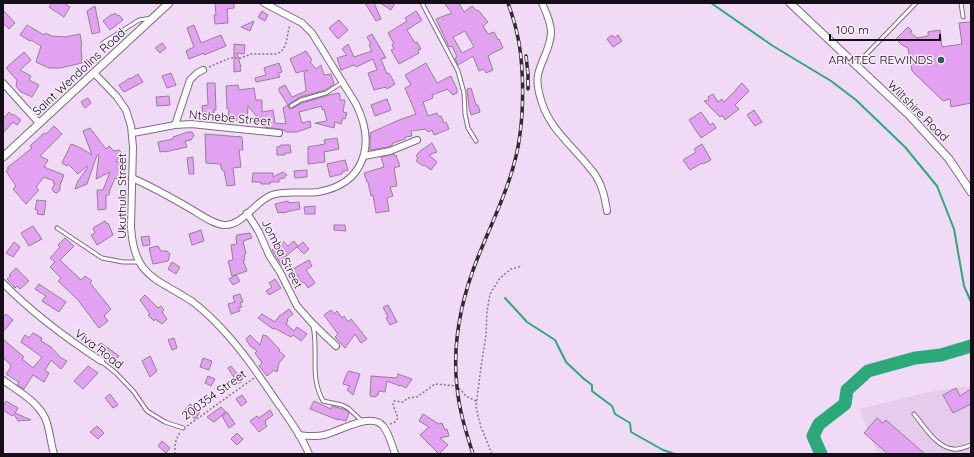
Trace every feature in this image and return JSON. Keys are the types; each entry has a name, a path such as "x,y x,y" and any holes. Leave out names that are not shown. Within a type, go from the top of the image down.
{"street":[{"name":"Saint Wendolins Road","path":"3,157 169,3"},
{"path":"247,214 267,198 274,195 316,192 334,188 355,172 364,156 366,139 361,114 312,33 302,23 264,3"},
{"path":"542,3 548,15 551,32 549,47 537,77 542,105 553,125 596,176 605,196 607,211"},
{"name":"Wiltshire Road","path":"790,3 909,115 953,165 971,192"},
{"path":"175,125 190,80 197,73 203,70"},
{"name":"Ukuthula Street","path":"94,73 109,88 126,110 133,133 132,240 136,256 152,278 193,302 210,316 230,338 258,374 310,454"},
{"path":"3,83 39,123"},
{"name":"Ntshebe Street","path":"133,133 175,125 191,124 279,133"},
{"path":"364,156 390,151 417,140"},
{"name":"Jomba Street","path":"132,178 212,221 222,224 235,223 247,214 259,232 269,255 293,300 313,324 336,346"},
{"name":"Viva Road","path":"3,283 15,296 54,329 101,361"},
{"path":"3,380 34,403 42,412 47,423 54,454"},
{"path":"299,435 326,435 362,422 373,420 383,426 395,454"}],"lane":[{"path":"422,3 458,72 464,93 465,114 468,128 476,141"},
{"path":"856,66 916,3"},
{"path":"961,3 963,17"},
{"path":"103,43 139,20 154,18"},
{"path":"291,106 305,98 326,93 343,82"},
{"path":"57,228 102,258 123,262 140,262"},
{"path":"313,324 315,346 314,365 320,394 323,401 342,405 352,411 362,422"},
{"name":"Viva Road","path":"101,361 116,373 134,392 147,411 166,422 183,428"},
{"path":"914,414 931,435 942,445 954,450 962,449 971,445"}],"path":[{"path":"203,70 225,59 241,58 251,54 277,54 281,52 287,42 290,25 295,19"},
{"path":"492,454 478,416 477,402 486,335 487,312 490,294 500,278 511,269 522,266"},
{"name":"200354 Street","path":"175,454 175,443 177,436 183,428 202,417 258,374"},
{"path":"383,426 395,422 398,418 393,405 394,401 403,402 408,398 417,397 435,384 457,386 466,396 477,402"}],"shaded area":[{"path":"971,386 971,454 878,454 859,409 933,391"}],"building":[{"path":"52,3 64,3 70,7 64,17 49,7"},
{"path":"215,3 234,3 234,8 227,9 228,23 215,24"},
{"path":"365,3 374,3 381,19 376,21"},
{"path":"380,3 395,3 391,10"},
{"path":"444,3 459,3 464,12 472,6 477,11 478,10 488,22 483,26 488,34 494,32 503,48 488,56 493,70 486,73 484,69 479,71 473,56 458,65 455,58 457,57 452,46 449,47 436,19 452,13","holes":["465,31 474,47 462,53 453,37"]},
{"path":"95,6 100,32 92,34 87,11"},
{"path":"3,10 15,23 9,29 3,23"},
{"path":"262,11 268,15 265,21 258,17"},
{"path":"416,11 422,20 407,30 415,43 417,42 421,49 418,50 419,53 399,64 391,50 394,49 392,45 394,44 388,33 407,21 405,18"},
{"path":"115,13 123,20 110,30 103,21"},
{"path":"339,20 348,30 338,39 329,28"},
{"path":"254,21 250,31 241,27"},
{"name":"ARMTEC REWINDS","path":"971,22 971,103 951,107 950,99 943,101 912,71 908,48 896,39 908,27 912,31 910,32 917,38 928,36 928,32 940,30 942,47 962,44 959,23"},
{"path":"27,25 44,35 46,33 51,36 65,37 80,34 82,45 82,63 60,68 49,68 36,62 41,46 20,35"},
{"path":"194,25 201,43 221,35 226,46 189,59 186,51 194,47 187,28"},
{"path":"372,34 386,58 381,59 387,74 389,73 395,84 387,89 386,87 374,90 368,73 377,70 373,59 356,67 354,65 341,70 337,58 347,55 342,49 348,44 354,57 372,51 369,45 371,44 367,37"},
{"path":"612,35 614,38 618,35 622,41 613,47 607,39"},
{"path":"162,43 166,48 160,53 155,48"},
{"path":"234,44 245,45 244,54 237,53 241,71 234,72"},
{"path":"306,51 312,60 310,62 316,69 321,65 324,75 331,74 334,84 325,90 300,97 289,104 288,107 291,109 302,103 338,93 340,94 340,100 345,100 343,112 347,113 341,124 335,122 334,128 315,123 327,121 324,109 322,110 322,106 299,112 302,123 310,121 311,127 297,132 286,132 279,129 262,126 262,123 248,106 247,122 228,119 229,109 227,109 226,86 238,85 239,90 254,88 256,100 262,100 262,112 273,110 275,123 286,124 283,108 288,105 279,91 279,88 285,85 292,97 306,91 304,73 308,70 296,73 290,59"},
{"path":"24,52 31,60 20,70 31,76 29,80 39,85 32,97 21,92 16,86 17,80 6,68"},
{"path":"279,63 282,72 278,73 280,77 256,82 255,78 266,75 264,68"},
{"path":"426,63 437,83 451,76 457,89 457,93 453,95 447,89 432,95 433,98 423,102 428,116 437,113 439,117 441,116 444,123 446,122 449,129 434,135 432,130 428,132 426,129 411,131 412,136 405,137 405,139 393,143 389,147 370,150 370,133 416,114 405,88 411,85 405,75"},
{"path":"171,73 176,85 167,88 162,76"},
{"path":"138,74 143,82 124,92 119,85"},
{"path":"207,83 215,83 216,110 214,110 214,113 203,114 202,106 208,105"},
{"path":"742,83 749,91 735,105 739,109 725,120 722,115 720,117 704,101 709,100 708,97 713,94 718,102 722,99 724,102"},
{"path":"471,88 476,105 478,105 480,112 471,115 467,89"},
{"path":"169,96 170,105 157,106 156,97"},
{"path":"88,98 91,103 85,108 81,102"},
{"path":"387,99 391,110 375,116 371,105"},
{"path":"754,110 762,122 755,126 747,115"},
{"path":"9,112 21,120 17,125 13,122 3,133 3,119"},
{"path":"701,112 710,125 713,123 716,128 701,138 689,120"},
{"path":"54,126 62,134 40,156 48,160 44,167 64,175 60,185 60,190 57,193 54,192 52,189 55,183 53,183 54,181 44,177 36,187 39,190 26,204 13,189 16,186 6,171 9,169 7,168 32,148 30,146"},
{"path":"90,128 106,149 109,146 114,151 119,150 121,152 116,161 126,165 122,181 115,178 109,195 106,195 106,209 98,210 97,190 103,190 110,172 96,179 99,155 97,155 87,184 75,189 78,181 88,167 87,166 78,174 68,164 67,166 62,163 71,144 92,155 83,131"},
{"path":"192,132 194,135 191,140 185,141 187,147 160,152 158,142 173,139 173,137"},
{"path":"205,134 242,137 243,150 239,150 241,167 233,168 235,185 227,186 224,171 222,170 220,164 206,163"},
{"path":"337,138 339,149 324,152 325,162 308,164 308,147 325,144 324,140"},
{"path":"432,143 437,152 429,155 437,162 431,170 416,161 418,158 416,156 420,151"},
{"path":"702,144 711,160 690,170 683,160 696,152 694,149"},
{"path":"281,145 290,145 291,153 277,155 277,147"},
{"path":"394,154 394,156 396,155 400,166 394,168 397,186 390,187 393,196 387,198 389,211 376,213 373,195 371,196 368,182 364,173 384,167 381,157"},
{"path":"193,157 194,174 189,174 187,158"},
{"path":"345,160 348,170 342,172 342,174 330,177 327,164"},
{"path":"307,170 307,177 295,178 294,171"},
{"path":"283,172 287,175 284,178 279,179 279,182 261,184 261,182 252,182 253,173 273,173 273,177"},
{"path":"37,200 46,201 44,215 37,214 38,210 35,210"},
{"path":"288,201 289,203 299,202 300,209 278,213 275,204"},
{"path":"315,206 315,214 305,214 304,207"},
{"path":"105,221 107,224 108,223 113,235 97,245 91,235 95,233 93,228"},
{"path":"334,225 345,225 346,231 334,230"},
{"path":"33,226 42,239 29,246 21,233"},
{"path":"201,230 204,241 192,245 189,234"},
{"path":"250,233 252,238 243,241 246,254 244,255 245,260 243,260 247,271 232,276 228,261 233,260 231,245 237,244 237,235"},
{"path":"149,236 150,245 143,246 141,237"},
{"path":"65,238 74,246 60,260 81,280 85,276 92,281 90,283 111,309 104,316 108,321 99,328 78,300 58,281 61,278 50,267 55,262 50,258 60,247 58,245"},
{"path":"283,241 288,246 294,241 298,246 285,257 288,260 282,266 272,250"},
{"path":"14,242 20,247 13,257 6,253"},
{"path":"303,242 309,249 304,254 297,247"},
{"path":"158,246 161,251 167,251 170,254 168,261 153,264 149,248"},
{"path":"309,260 312,266 306,270 315,283 308,288 304,282 302,283 293,269"},
{"path":"172,262 180,267 176,274 168,269"},
{"path":"16,268 29,281 20,289 17,286 15,288 7,279"},
{"path":"236,275 240,281 233,285 229,279"},
{"path":"275,279 281,288 269,295 266,291 272,287 269,283"},
{"path":"39,284 66,302 59,312 42,301 46,296 35,289"},
{"path":"240,294 243,302 240,303 242,307 238,308 240,311 231,314 228,304 235,302 233,296"},
{"path":"145,295 158,308 161,306 164,310 162,312 167,319 162,324 155,319 154,321 148,315 150,314 140,300"},
{"path":"388,305 397,322 390,325 383,307"},
{"path":"289,309 293,314 287,319 288,321 286,324 294,331 297,327 307,334 301,341 293,335 291,337 274,328 273,329 258,318 262,314 275,322 280,315"},
{"path":"331,310 334,314 337,311 342,318 344,316 348,322 351,319 367,339 361,343 355,334 345,348 335,337 338,334 324,315"},
{"path":"6,314 13,320 3,332 3,318"},
{"path":"33,333 42,338 41,341 51,347 61,358 67,361 61,369 51,360 45,370 49,373 44,382 33,375 24,389 17,385 19,382 6,374 11,367 10,364 3,358 3,339 24,357 22,359 33,368 42,357 21,342 25,335 29,338"},
{"path":"250,335 260,345 263,335 267,336 285,356 279,363 277,372 274,370 267,376 259,366 262,363 255,353 257,351 250,346 246,339"},
{"path":"174,338 177,348 172,350 168,340"},
{"path":"101,343 119,356 114,360 98,345"},
{"path":"150,356 157,371 150,377 142,361"},
{"path":"203,358 212,361 209,370 200,367"},
{"path":"88,366 98,373 83,389 74,381"},
{"path":"231,366 243,381 238,384 228,368"},
{"path":"349,371 360,374 353,395 347,390 350,386 343,384"},
{"path":"398,374 412,379 406,388 387,381 385,392 379,391 376,397 370,396 371,376 397,378"},
{"path":"208,376 215,379 211,386 205,383"},
{"path":"956,388 960,396 971,389 971,404 953,413 943,395"},
{"path":"110,394 118,405 113,408 105,398"},
{"path":"242,395 247,402 241,406 236,399"},
{"path":"6,401 18,408 15,413 31,420 18,421 14,414 12,416 3,410 3,406"},
{"path":"314,401 331,409 332,406 346,410 349,413 346,421 338,420 310,409"},
{"path":"190,404 200,412 195,419 185,410"},
{"path":"221,407 226,412 214,422 207,417"},
{"path":"270,410 273,415 265,421 267,426 259,432 250,421 257,416 259,418"},
{"path":"227,412 235,424 229,428 222,416"},
{"path":"423,414 439,424 442,423 445,430 447,429 449,436 440,438 448,445 439,454 420,435 429,427 419,421"},
{"path":"877,418 883,423 886,420 925,454 888,454 864,433"},
{"path":"97,426 104,433 98,439 90,432"},
{"path":"237,433 243,439 237,445 231,439"},
{"path":"162,441 170,448 166,453 158,446"}],"waterway":[{"path":"711,3 773,46 831,81 856,100 905,147 937,186 954,229 964,286 971,302"},
{"path":"505,298 527,322 555,340 566,362 592,385 592,391 612,406 615,414 630,423 631,432 663,450 675,454"},
{"path":"821,454 813,436 819,424 845,404 847,390 868,371 915,358 941,355 971,346"}],"railway":[{"path":"473,454 459,404 456,370 457,337 467,288 509,181 514,166 520,134 523,96 521,54 519,41 508,3"},
{"path":"526,56 528,89"}],"place":[{"name":"ARMTEC REWINDS","path":"941,60"}]}
